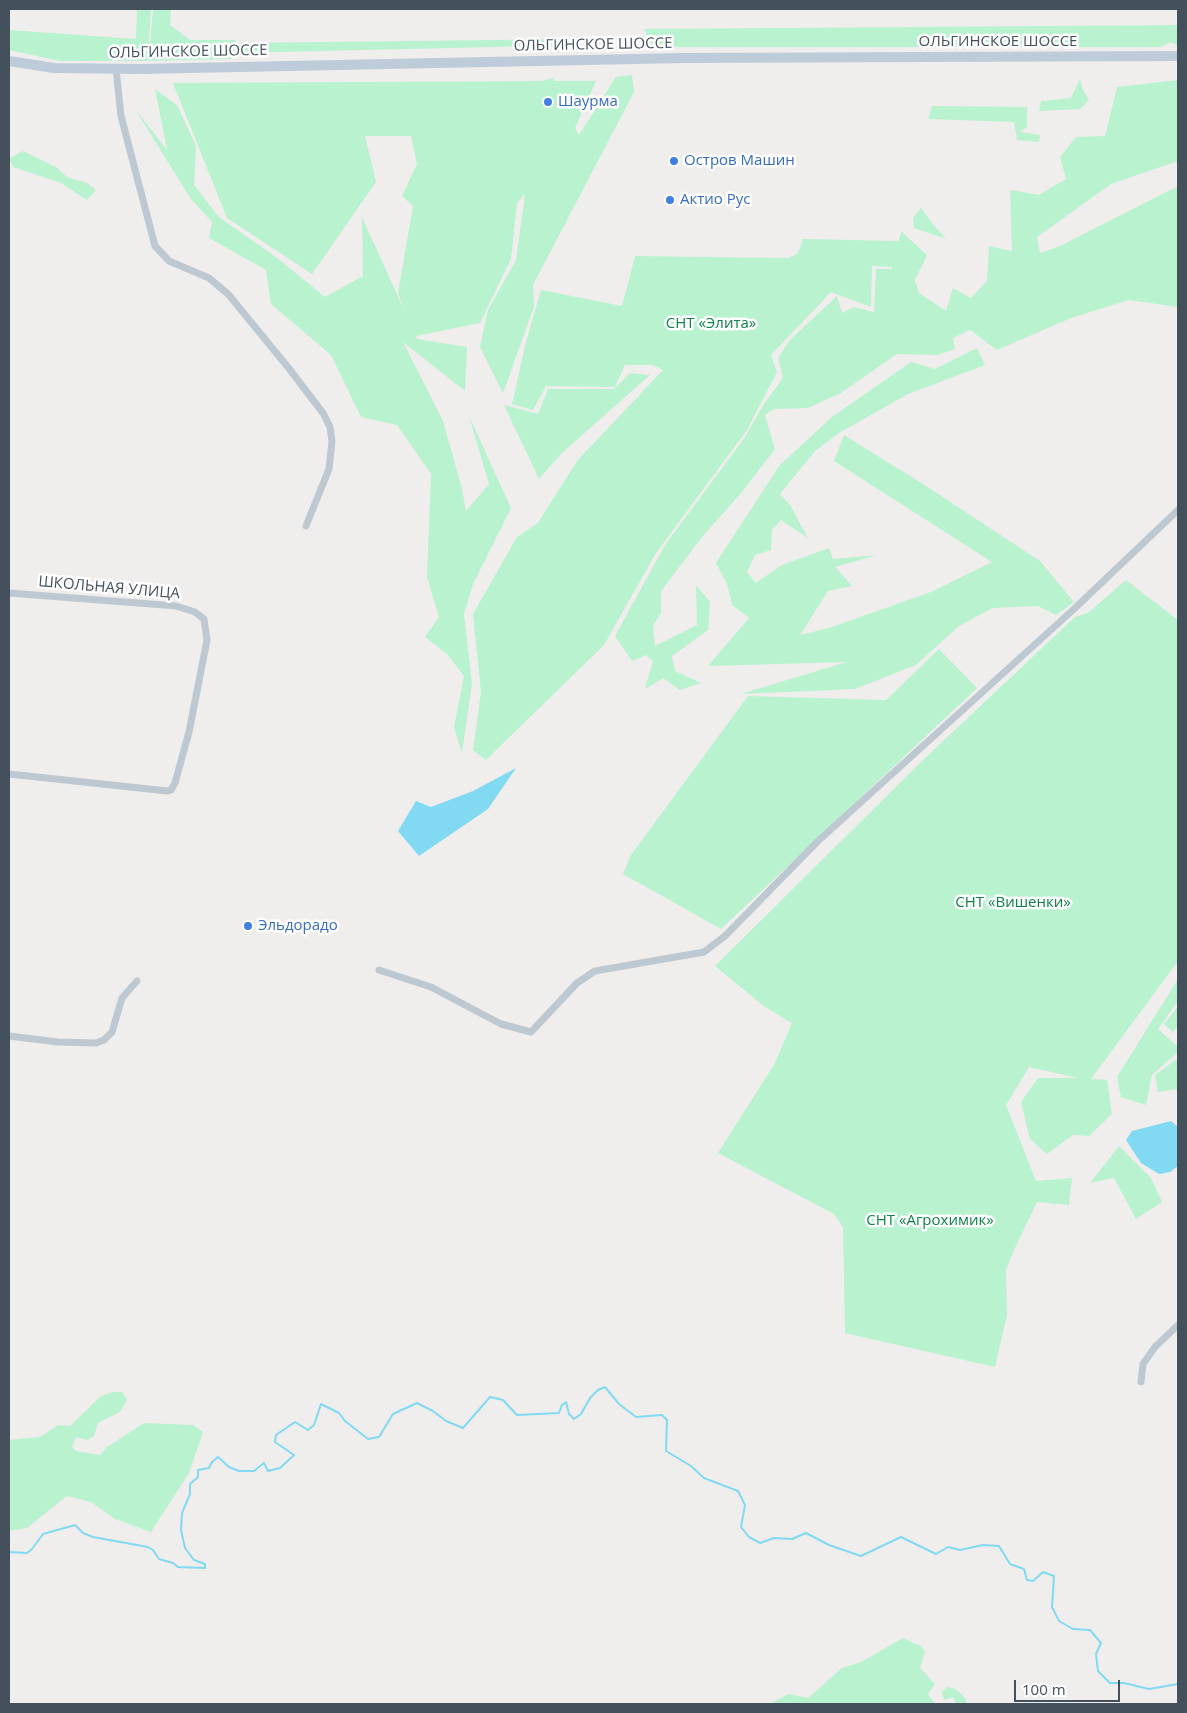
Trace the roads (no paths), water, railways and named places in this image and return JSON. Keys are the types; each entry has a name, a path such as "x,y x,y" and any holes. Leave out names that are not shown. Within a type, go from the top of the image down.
{"main road":[{"name":"ОЛЬГИНСКОЕ ШОССЕ","path":"9,61 54,68 116,69 694,58 1178,56"}],"street":[{"path":"116,69 121,116 155,246 170,261 203,276 219,286 255,326 317,405 330,427 332,441 329,469 306,526"},
{"path":"379,970 431,987 501,1024 531,1032 577,983 595,971 704,952 725,936 816,842 1074,609 1178,510"},
{"name":"ШКОЛЬНАЯ УЛИЦА","path":"9,593 176,606 195,612 204,619 208,640 189,732 175,783 171,790 167,792 9,774"},
{"path":"9,1036 58,1042 96,1043 104,1040 112,1032 122,998 137,981"},
{"path":"1141,1382 1143,1364 1155,1347 1178,1325"}],"water":[{"path":"516,768 488,809 419,856 398,831 416,801 431,807 473,791"},
{"path":"1171,1121 1178,1127 1178,1166 1170,1172 1159,1174 1141,1163 1126,1140 1132,1131"}],"waterway":[{"path":"9,1552 27,1553 43,1534 75,1525 83,1533 93,1537 148,1547 153,1550 159,1559 173,1563 178,1567 205,1568 205,1564 194,1560 185,1548 181,1530 182,1513 190,1494 190,1484 198,1477 198,1470 209,1468 218,1457 229,1467 239,1471 254,1471 264,1463 268,1471 280,1468 294,1455 275,1442 276,1435 295,1422 308,1430 314,1425 321,1404 339,1413 345,1421 368,1439 379,1437 393,1414 417,1403 433,1411 446,1421 463,1428 490,1397 503,1400 517,1415 559,1413 562,1405 566,1402 569,1414 574,1419 581,1414 590,1398 598,1390 605,1387 619,1404 636,1417 662,1415 667,1420 666,1451 691,1466 704,1478 738,1491 745,1505 741,1527 749,1537 760,1543 774,1538 792,1539 806,1533 829,1545 861,1556 901,1537 936,1554 948,1547 960,1550 983,1545 999,1546 1010,1564 1024,1569 1027,1580 1033,1581 1043,1572 1054,1576 1052,1607 1059,1621 1073,1629 1090,1630 1101,1643 1096,1654 1098,1671 1110,1683 1124,1683 1149,1689 1178,1684"}],"place":[{"name":"Шаурма","path":"548,102"},
{"name":"Остров Машин","path":"674,161"},
{"name":"Актио Рус","path":"670,200"},
{"name":"Эльдорадо","path":"248,926"}],"park label":[{"name":"СНТ «Элита»","path":"711,324"},
{"name":"СНТ «Вишенки»","path":"1013,903"},
{"name":"СНТ «Агрохимик»","path":"930,1221"}]}
